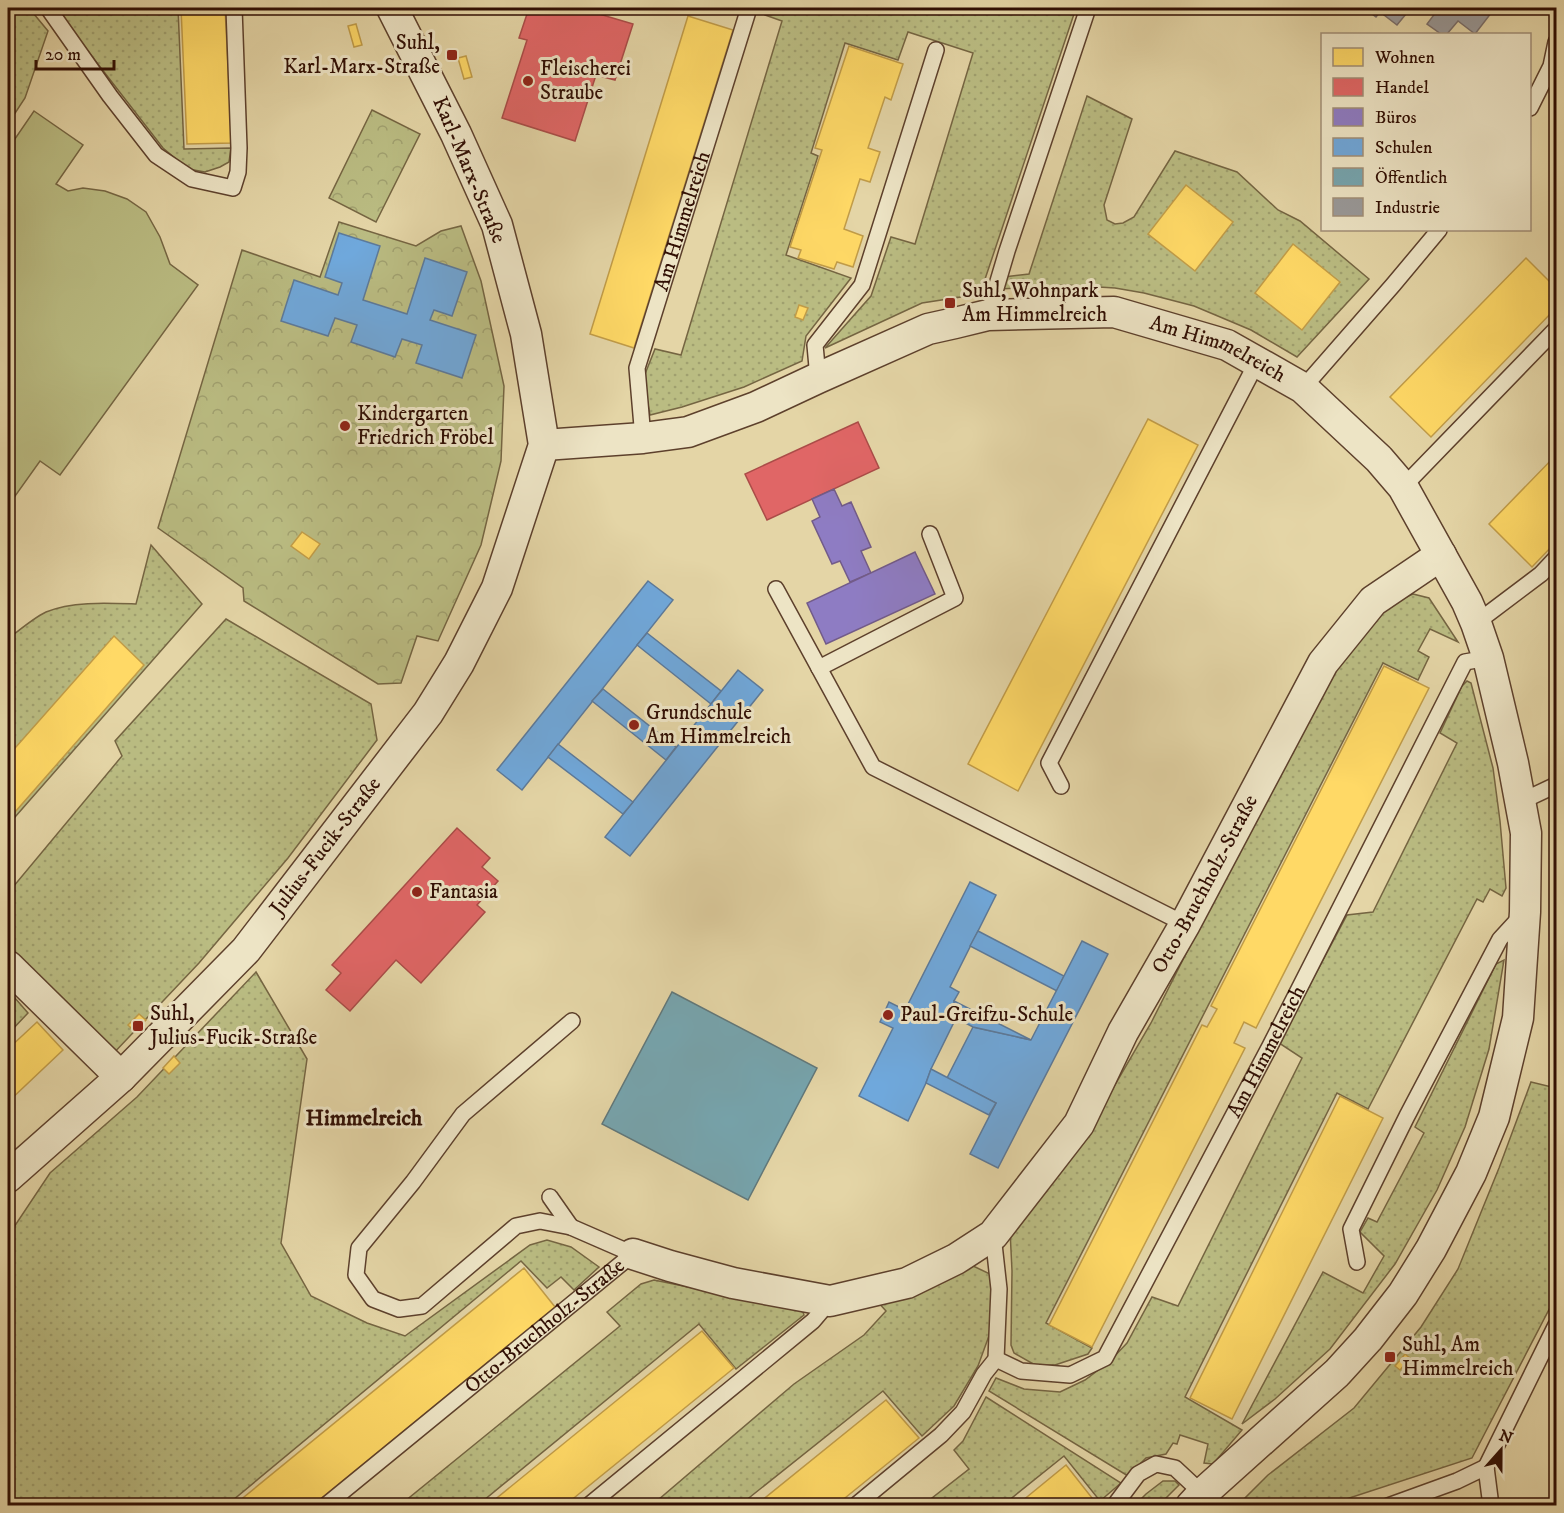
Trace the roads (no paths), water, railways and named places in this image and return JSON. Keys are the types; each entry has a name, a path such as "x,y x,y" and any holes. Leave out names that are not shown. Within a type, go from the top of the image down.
{"street":[{"name":"Karl-Marx-Straße","path":"392,8 456,134 497,225 525,334 544,445"},
{"name":"Am Himmelreich","path":"544,445 643,438 688,432 756,407 928,329 988,315 1114,312 1227,345 1303,388 1379,459 1402,488 1476,622 1488,658 1513,763 1526,833 1525,912 1518,1018 1494,1117 1471,1173 1431,1250 1403,1294 1368,1339 1337,1373 1202,1501"},
{"name":"Julius-Fucik-Straße","path":"8,1177 121,1077 246,950 428,713 459,663 497,588 544,445"},
{"name":"Otto-Bruchholz-Straße","path":"633,1254 733,1283 830,1301 907,1283 956,1259 993,1235 1079,1124 1123,1032 1185,924 1323,663 1373,601 1441,555"},
{"path":"8,966 121,1077"}],"lane":[{"path":"48,8 110,96 156,155 192,179 233,188 238,172 239,148 234,8"},
{"name":"Am Himmelreich","path":"643,438 637,368 749,8"},
{"path":"988,315 1088,8"},
{"path":"1532,105 1551,66 1557,42"},
{"path":"818,378 815,345 862,285 936,50"},
{"path":"1532,105 1557,77"},
{"path":"1303,388 1438,231"},
{"path":"1402,488 1557,329"},
{"path":"1061,786 1049,763 1257,362"},
{"path":"819,669 955,598 930,534"},
{"path":"1476,622 1541,574 1557,558"},
{"path":"776,589 873,767 1185,924"},
{"name":"Am Himmelreich","path":"996,1359 1022,1371 1070,1374 1105,1358 1270,1046 1465,662 1488,658"},
{"path":"1520,802 1557,785"},
{"path":"1356,1262 1351,1229 1412,1106 1500,939 1525,912"},
{"path":"572,1021 463,1114 413,1182 359,1248 356,1275 373,1299 399,1309 422,1306 516,1226 540,1221 571,1227 633,1254"},
{"path":"550,1197 571,1227"},
{"path":"855,1506 949,1428 963,1412 984,1374 996,1359 999,1289 993,1235"},
{"name":"Otto-Bruchholz-Straße","path":"325,1506 633,1254"},
{"path":"588,1506 813,1321 830,1301"},
{"path":"1491,1506 1486,1467 1557,1325"},
{"name":"Am Himmelreich","path":"1114,1506 1138,1474 1156,1464 1175,1468 1202,1501"},
{"path":"1388,1506 1457,1481 1486,1467"}],"place":[{"name":"Suhl, Karl-Marx-Straße","path":"452,55"},
{"name":"Fleischerei Straube","path":"528,81"},
{"name":"Suhl, Wohnpark Am Himmelreich","path":"950,303"},
{"name":"Kindergarten Friedrich Fröbel","path":"345,426"},
{"name":"Grundschule Am Himmelreich","path":"634,725"},
{"name":"Fantasia","path":"417,892"},
{"name":"Paul-Greifzu-Schule","path":"888,1015"},
{"name":"Suhl, Julius-Fucik-Straße","path":"138,1026"},
{"name":"Suhl, Am Himmelreich","path":"1390,1357"}],"district":[{"name":"Himmelreich","path":"364,1118"}]}
